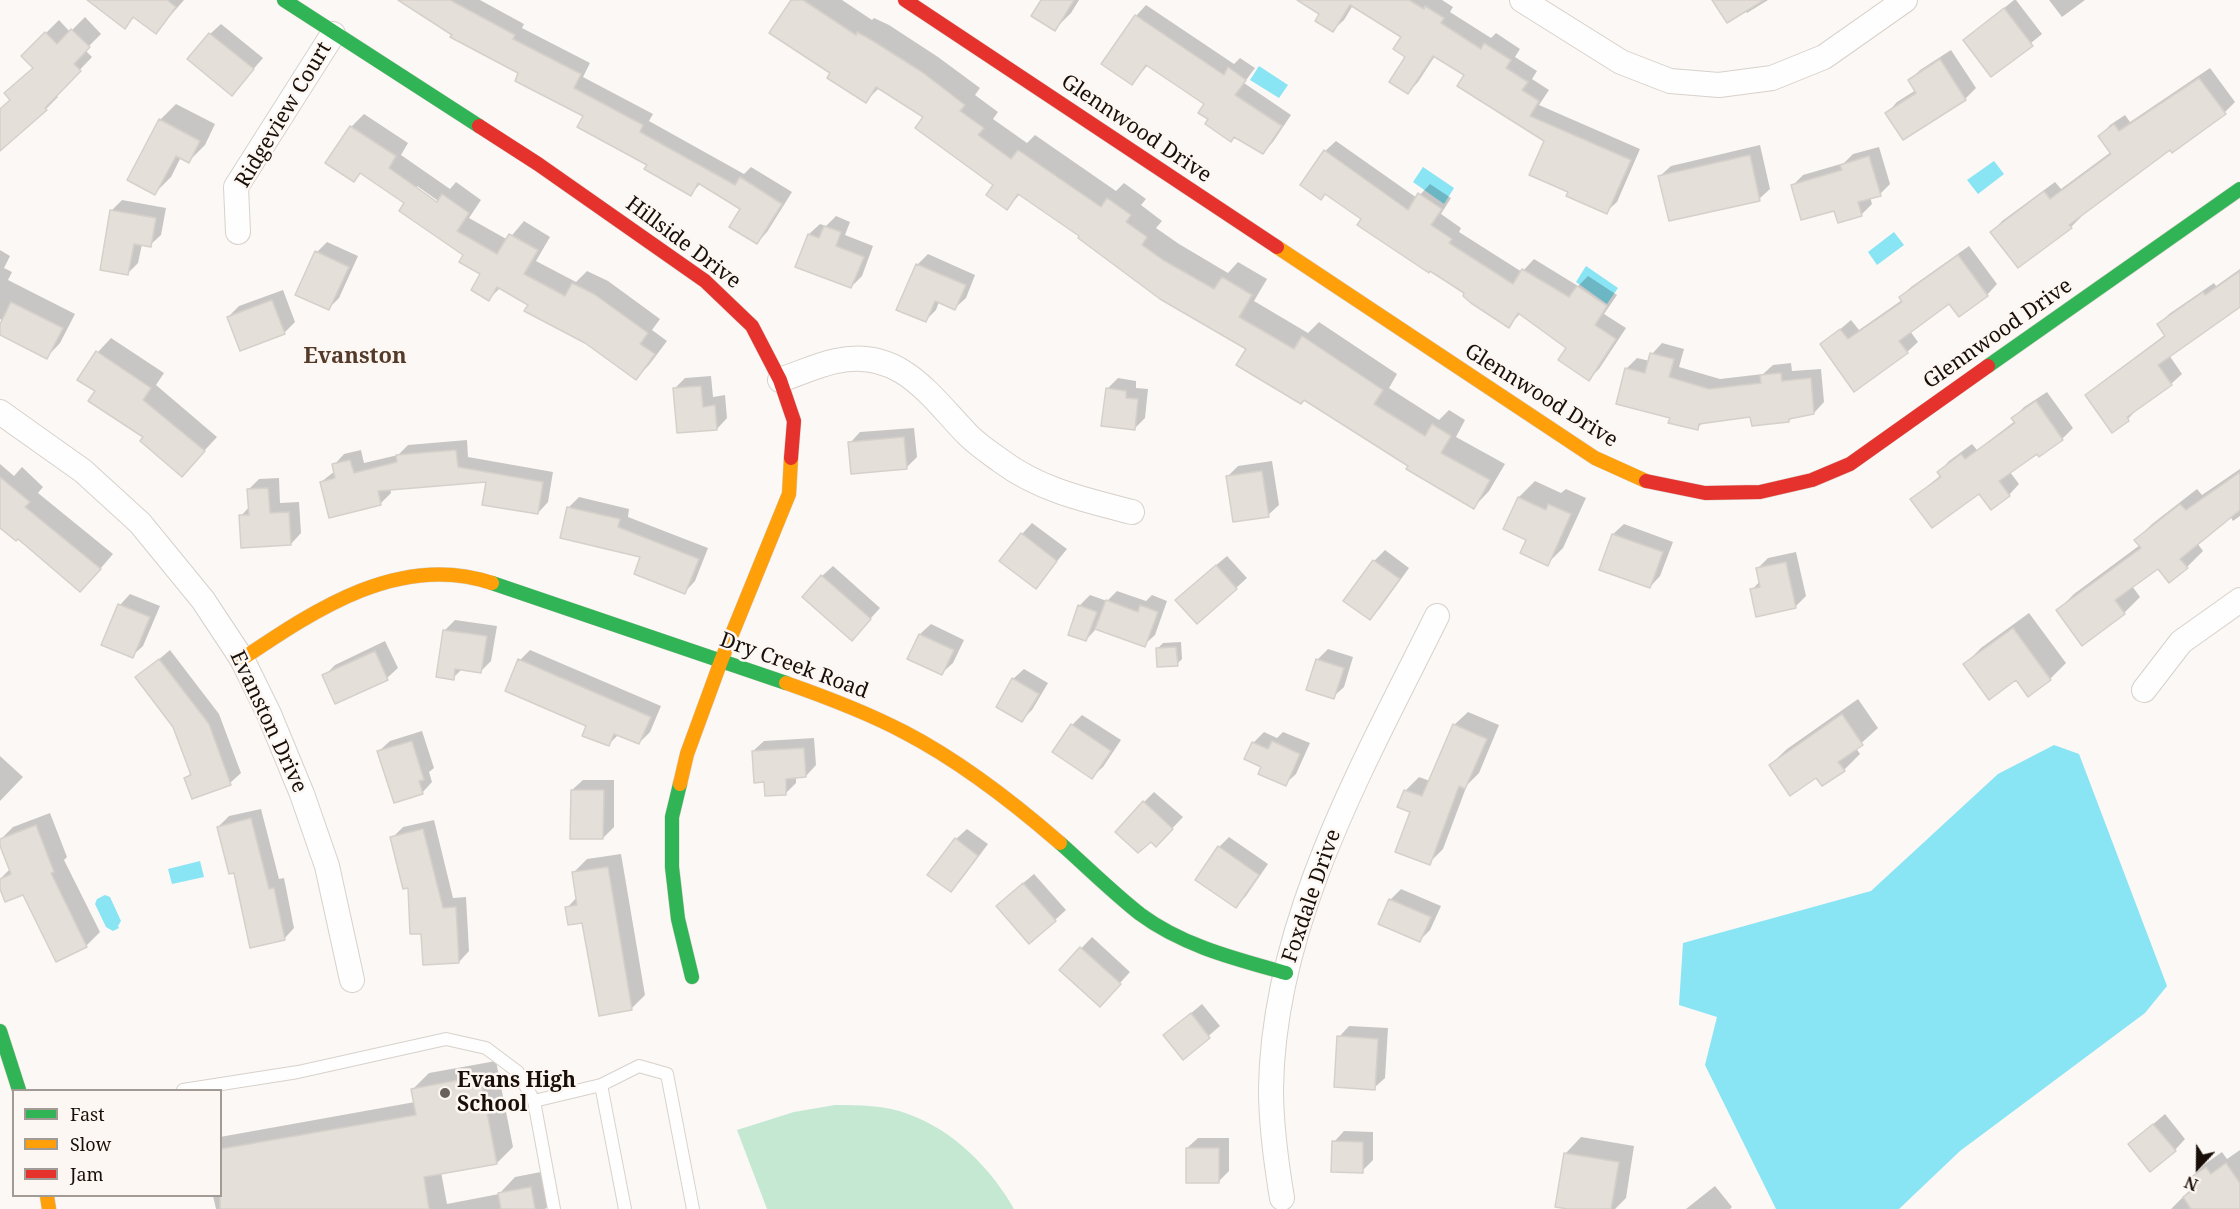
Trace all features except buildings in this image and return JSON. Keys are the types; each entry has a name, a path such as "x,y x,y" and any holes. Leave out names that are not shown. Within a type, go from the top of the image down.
{"street":[{"name":"Hillside Drive","path":"284,0 333,34 537,164 705,281 752,326 780,380 794,421 789,494 721,661 687,754 672,817 672,867 692,977"},
{"path":"1522,0 1621,62 1670,81 1719,85 1772,78 1824,57 1891,4"},
{"name":"Glennwood Drive","path":"914,2 1594,458 1652,484 1705,493 1760,492 1812,480 1850,464 2240,189"},
{"name":"Ridgeview Court","path":"238,232 236,187 333,34"},
{"path":"780,380 837,361 868,359 896,368 926,388 970,437 1033,482 1067,496 1132,512"},
{"name":"Evanston Drive","path":"0,412 83,471 140,523 203,600 242,659 269,714 302,794 324,856 352,980"},
{"name":"Dry Creek Road","path":"242,659 335,601 399,577 444,573 486,582 843,703 905,732 968,771 1045,830 1141,914 1179,937 1227,957 1287,973"},
{"path":"2144,690 2181,642 2240,600"},
{"name":"Foxdale Drive","path":"1282,1197 1274,1155 1271,1088 1276,1033 1287,973 1304,908 1327,844 1437,616"},
{"path":"0,1031 19,1089"}],"lane":[{"path":"189,1089 298,1071 446,1039 486,1048 518,1072 534,1101 554,1209"},
{"path":"534,1101 601,1085 639,1066 667,1074 693,1209"},
{"path":"601,1085 625,1209"}],"green space":[{"path":"835,1105 881,1107 925,1121 969,1152 994,1179 1014,1209 767,1209 737,1130 794,1112"}],"water":[{"path":"1259,66 1288,85 1279,98 1250,80"},
{"path":"1994,161 2004,174 1978,194 1967,180"},
{"path":"1423,167 1454,188 1444,204 1413,182"},
{"path":"1894,232 1904,245 1877,265 1868,252"},
{"path":"1586,266 1618,288 1607,304 1576,282"},
{"path":"2054,745 2079,754 2167,986 2145,1013 1960,1151 1899,1209 1776,1209 1705,1065 1717,1017 1679,1005 1683,943 1871,891 1998,774"},
{"path":"200,861 204,877 172,884 168,869"},
{"path":"105,895 110,897 121,921 119,928 113,931 106,927 95,904 97,899"}],"traffic: fast":[{"path":"284,0 479,126"},
{"path":"1988,366 2240,189"},
{"path":"492,583 786,683"},
{"path":"680,784 672,817 672,867 678,919 692,977"},
{"path":"1060,843 1130,906 1174,935 1210,950 1286,973"},
{"path":"0,1031 19,1089"}],"traffic: slow":[{"path":"1277,247 1595,458 1646,481"},
{"path":"680,784 687,754 721,661 789,494 791,458"},
{"path":"242,659 329,605 360,591 392,581 424,575 458,575 492,583"},
{"path":"786,683 861,711 924,743 985,783 1060,843"},
{"path":"47,1197 49,1209"}],"traffic: jam":[{"path":"905,0 1277,247"},
{"path":"479,126 538,164 705,281 752,326 780,380 794,421 791,458"},
{"path":"1646,481 1705,493 1760,492 1812,480 1850,464 1988,366"}],"place":[{"name":"Evans High School","path":"445,1093"}],"district":[{"name":"Evanston","path":"355,357"}]}
